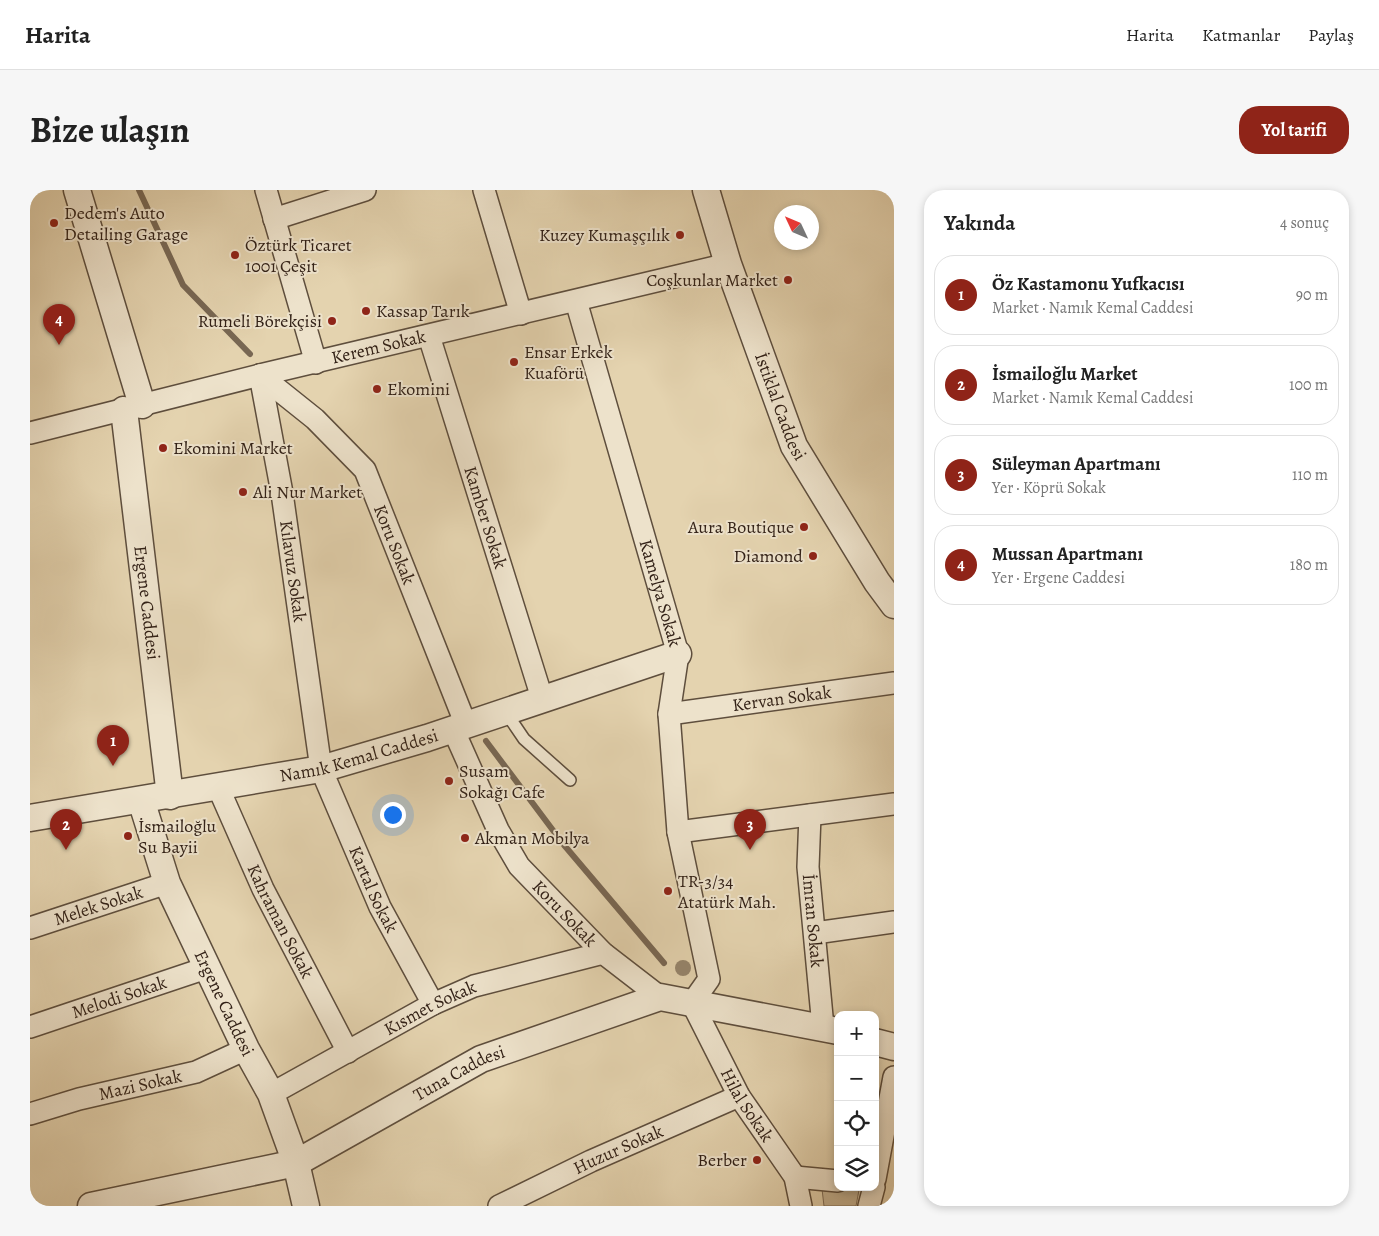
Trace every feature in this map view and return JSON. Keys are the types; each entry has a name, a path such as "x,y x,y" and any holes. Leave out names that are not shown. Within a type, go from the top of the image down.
{"street":[{"name":"Ergene Caddesi","path":"77,190 133,407 170,796"},
{"path":"266,190 316,363"},
{"path":"274,219 365,190"},
{"path":"484,190 521,314"},
{"name":"İstiklal Caddesi","path":"706,190 728,264 794,446 877,582 894,605"},
{"name":"Kerem Sokak","path":"30,433 260,375 728,264"},
{"name":"Kamelya Sokak","path":"576,301 678,654 669,714 678,832 709,979 692,1003"},
{"name":"Kamber Sokak","path":"429,336 542,698"},
{"name":"Koru Sokak","path":"260,375 315,419 365,470 498,830 519,866 603,953 660,998"},
{"name":"Kılavuz Sokak","path":"260,375 282,493 321,769"},
{"name":"Namık Kemal Caddesi","path":"30,818 170,796 321,769 678,654"},
{"name":"Kervan Sokak","path":"669,714 894,682"},
{"name":"Kartal Sokak","path":"321,769 380,907 433,1004"},
{"name":"Kahraman Sokak","path":"218,787 263,889 348,1052"},
{"name":"Ergene Caddesi","path":"141,800 168,883 246,1049 271,1094 296,1163 306,1206"},
{"path":"678,832 894,804"},
{"name":"İmran Sokak","path":"810,814 808,867 815,933 830,1029"},
{"name":"Melek Sokak","path":"30,928 168,883"},
{"path":"815,933 894,922"},
{"name":"Kısmet Sokak","path":"271,1094 433,1004 474,986 603,953"},
{"name":"Melodi Sokak","path":"30,1027 209,967"},
{"name":"Tuna Caddesi","path":"91,1206 296,1163 480,1059 660,998 830,1029"},
{"name":"Hilal Sokak","path":"692,1003 739,1096 795,1177 801,1206"},
{"path":"879,1043 894,1048"},
{"name":"Mazi Sokak","path":"30,1114 79,1100 196,1072 246,1049"},
{"path":"879,1158 894,1077"},
{"name":"Huzur Sokak","path":"499,1206 591,1161 739,1096"},
{"path":"795,1177 834,1181"},
{"path":"869,1206 873,1191"}],"lane":[{"path":"505,711 524,739 546,756 570,780"}],"shaded area":[{"path":"822,1189 859,1191 856,1206 824,1206"}],"waterway":[{"path":"139,190 183,285 250,354"},
{"path":"486,741 564,845 664,963"}],"place":[{"name":"Dedem's Auto Detailing Garage","path":"54,223"},
{"name":"Kuzey Kumaşçılık","path":"680,235"},
{"name":"Öztürk Ticaret 1001 Çeşit","path":"235,255"},
{"name":"Coşkunlar Market","path":"788,280"},
{"name":"Kassap Tarık","path":"366,311"},
{"name":"Rumeli Börekçisi","path":"332,321"},
{"name":"Mussan Apartmanı","path":"59,345"},
{"name":"Ensar Erkek Kuaförü","path":"514,362"},
{"name":"Ekomini","path":"377,389"},
{"name":"Ekomini Market","path":"163,448"},
{"name":"Ali Nur Market","path":"243,492"},
{"name":"Aura Boutique","path":"804,527"},
{"name":"Diamond","path":"813,556"},
{"name":"Öz Kastamonu Yufkacısı","path":"113,766"},
{"name":"Susam Sokağı Cafe","path":"449,781"},
{"name":"İsmailoğlu Su Bayii","path":"128,836"},
{"name":"Akman Mobilya","path":"465,838"},
{"name":"İsmailoğlu Market","path":"66,850"},
{"name":"Süleyman Apartmanı","path":"750,850"},
{"name":"TR-3/34 Atatürk Mah.","path":"668,891"},
{"name":"Berber","path":"757,1160"}]}
